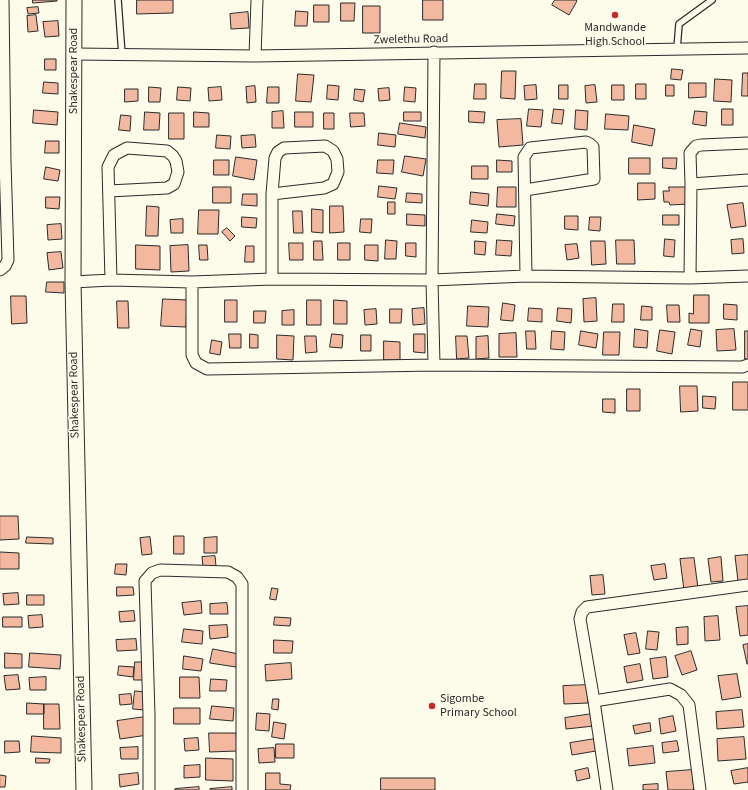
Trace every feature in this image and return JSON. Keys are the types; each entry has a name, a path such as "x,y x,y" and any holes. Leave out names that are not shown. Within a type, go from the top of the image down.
{"street":[{"path":"0,270 3,269 8,260 2,161 3,0"},
{"name":"Shakespear Road","path":"74,0 73,282 84,790"},
{"path":"255,56 257,0"},
{"name":"Zwelethu Road","path":"74,54 255,56 748,48"},
{"path":"434,52 432,280 434,365"},
{"path":"525,190 594,179 593,147 586,142 530,148 524,157 526,276"},
{"path":"690,278 690,153 696,146 701,145 748,143"},
{"path":"272,194 324,188 333,184 338,172 337,159 333,151 325,146 284,148 278,152 275,158 272,194 272,279"},
{"path":"109,191 166,188 174,184 178,172 176,161 173,156 166,152 127,148 114,155 108,166 111,280"},
{"path":"691,184 748,180"},
{"path":"73,282 111,280 192,282 272,279 432,280 526,276 690,278 748,276"},
{"path":"192,282 192,355 196,363 207,369 434,365 748,366"},
{"path":"149,790 149,715 145,581 152,573 160,570 228,572 237,577 242,584 242,790"},
{"path":"607,790 580,619 582,612 587,607 748,585"},
{"path":"594,700 670,689 681,695 688,705 700,790"}],"lane":[{"path":"118,0 122,55"},
{"path":"677,48 679,24 712,0"}],"building":[{"path":"33,0 57,0 57,1 33,3"},
{"path":"137,0 173,0 173,13 137,14"},
{"path":"423,0 443,0 443,20 423,20"},
{"path":"555,0 577,1 569,15 552,5"},
{"path":"341,3 355,3 354,21 341,21"},
{"path":"314,5 329,5 329,22 314,22"},
{"path":"363,6 380,6 380,33 363,33"},
{"path":"38,7 39,13 28,14 27,8"},
{"path":"296,11 308,12 307,26 295,26"},
{"path":"248,12 249,28 231,29 230,14"},
{"path":"36,15 38,31 28,32 27,16"},
{"path":"58,21 59,36 45,37 43,22"},
{"path":"45,59 56,59 56,70 45,70"},
{"path":"672,69 683,70 681,80 671,79"},
{"path":"502,71 516,71 515,99 501,98"},
{"path":"743,73 748,73 748,96 742,96"},
{"path":"298,74 314,75 311,102 296,101"},
{"path":"715,79 732,80 731,102 714,101"},
{"path":"44,82 58,83 58,94 43,93"},
{"path":"689,83 706,83 706,97 689,98"},
{"path":"475,84 486,84 486,99 474,99"},
{"path":"636,84 646,84 646,99 636,99"},
{"path":"328,85 339,86 338,100 327,99"},
{"path":"536,85 537,99 525,100 524,86"},
{"path":"559,85 568,85 568,99 559,99"},
{"path":"595,85 597,102 586,103 585,86"},
{"path":"612,85 624,85 624,100 612,100"},
{"path":"666,85 674,85 674,96 666,96"},
{"path":"255,86 256,102 247,103 246,87"},
{"path":"149,87 161,88 160,102 149,102"},
{"path":"178,87 191,88 190,101 177,100"},
{"path":"221,87 222,100 209,101 208,88"},
{"path":"268,87 279,87 279,103 267,103"},
{"path":"405,87 416,88 415,102 404,101"},
{"path":"389,88 390,100 379,101 378,89"},
{"path":"125,89 138,89 138,101 125,102"},
{"path":"355,89 365,90 363,102 354,100"},
{"path":"529,109 543,110 541,127 527,126"},
{"path":"554,109 564,110 562,124 552,123"},
{"path":"722,109 733,109 733,125 722,125"},
{"path":"34,110 58,112 57,125 33,123"},
{"path":"576,110 588,111 587,130 575,129"},
{"path":"283,111 284,128 272,128 272,112"},
{"path":"469,111 485,112 484,123 469,122"},
{"path":"695,111 707,112 706,126 693,124"},
{"path":"145,112 160,113 159,130 144,130"},
{"path":"194,112 209,113 209,127 194,127"},
{"path":"295,112 313,112 313,127 295,127"},
{"path":"404,112 421,112 421,121 404,121"},
{"path":"169,113 184,113 184,139 169,139"},
{"path":"324,113 334,113 334,129 324,129"},
{"path":"350,113 364,113 365,126 351,127"},
{"path":"606,114 629,116 628,130 605,129"},
{"path":"121,115 131,116 130,131 119,130"},
{"path":"521,119 523,145 499,147 497,120"},
{"path":"400,123 426,127 425,138 398,134"},
{"path":"634,125 655,129 652,146 632,142"},
{"path":"379,133 396,135 395,147 378,145"},
{"path":"217,135 231,136 230,149 216,148"},
{"path":"255,135 256,147 242,148 241,136"},
{"path":"46,141 59,141 59,153 45,153"},
{"path":"405,156 426,159 423,176 402,172"},
{"path":"236,157 257,160 254,180 233,176"},
{"path":"629,158 650,158 650,174 629,174"},
{"path":"663,158 677,158 676,169 663,168"},
{"path":"214,160 229,160 229,175 214,175"},
{"path":"378,160 394,160 393,174 377,173"},
{"path":"497,160 512,161 512,172 497,172"},
{"path":"472,166 488,166 488,179 472,179"},
{"path":"46,167 60,170 58,181 44,179"},
{"path":"638,183 655,183 655,199 638,200"},
{"path":"379,186 397,188 395,199 378,197"},
{"path":"213,187 231,187 231,203 213,203"},
{"path":"498,187 516,187 516,207 497,207"},
{"path":"669,187 688,187 689,204 670,205 669,202 664,202 663,191 669,191"},
{"path":"471,192 489,194 488,206 470,204"},
{"path":"407,193 422,194 422,203 406,202"},
{"path":"243,194 257,194 257,206 242,205"},
{"path":"46,197 60,197 59,209 46,208"},
{"path":"388,202 395,202 395,214 388,214"},
{"path":"743,203 746,226 731,228 727,205"},
{"path":"147,206 159,207 158,236 146,236"},
{"path":"330,206 343,206 344,232 330,233"},
{"path":"312,209 323,210 323,233 312,232"},
{"path":"199,210 219,210 218,234 198,234"},
{"path":"293,211 302,211 303,233 294,233"},
{"path":"407,214 425,215 425,226 407,225"},
{"path":"497,214 515,216 514,226 496,224"},
{"path":"663,215 679,215 679,225 663,225"},
{"path":"565,216 578,216 578,230 565,229"},
{"path":"242,217 257,218 256,228 242,227"},
{"path":"590,217 601,217 600,231 589,230"},
{"path":"183,219 183,233 171,233 170,220"},
{"path":"361,219 372,219 371,233 360,232"},
{"path":"472,220 488,222 487,233 471,232"},
{"path":"61,224 62,239 48,240 47,225"},
{"path":"227,228 235,236 230,241 222,232"},
{"path":"665,239 675,240 674,257 664,256"},
{"path":"743,239 744,253 732,254 731,240"},
{"path":"386,240 397,241 396,259 385,259"},
{"path":"497,240 512,241 511,256 496,255"},
{"path":"616,240 634,240 635,264 617,264"},
{"path":"314,241 322,241 323,260 314,260"},
{"path":"475,241 486,242 485,255 475,254"},
{"path":"591,241 605,241 606,264 592,265"},
{"path":"289,243 303,243 303,260 290,260"},
{"path":"338,243 350,243 350,260 338,260"},
{"path":"406,243 416,243 416,257 406,256"},
{"path":"577,244 579,258 567,260 565,245"},
{"path":"136,245 160,246 160,270 136,269"},
{"path":"188,245 189,271 171,272 170,246"},
{"path":"199,245 207,245 208,260 200,260"},
{"path":"365,245 378,245 378,261 365,260"},
{"path":"246,246 254,246 254,262 245,262"},
{"path":"61,252 63,268 49,270 47,253"},
{"path":"47,282 64,282 64,293 46,292"},
{"path":"694,295 709,295 709,323 689,323 689,313 693,314"},
{"path":"11,296 26,296 27,323 12,324"},
{"path":"596,298 597,321 584,322 583,299"},
{"path":"163,299 187,300 186,327 161,326"},
{"path":"225,300 237,300 237,322 225,322"},
{"path":"307,300 321,300 321,325 307,325"},
{"path":"334,300 347,301 347,324 334,324"},
{"path":"117,301 128,301 129,328 118,328"},
{"path":"503,303 515,305 513,321 501,320"},
{"path":"613,304 624,304 624,322 612,322"},
{"path":"724,304 737,305 737,320 724,319"},
{"path":"667,305 679,305 680,322 668,322"},
{"path":"468,306 489,307 488,327 467,326"},
{"path":"642,306 652,307 652,320 641,320"},
{"path":"424,308 425,324 413,325 412,309"},
{"path":"529,308 542,309 542,322 528,321"},
{"path":"558,308 572,309 571,323 557,321"},
{"path":"376,309 377,324 365,325 364,310"},
{"path":"390,309 402,309 401,323 390,323"},
{"path":"294,310 294,325 282,325 282,311"},
{"path":"254,311 266,311 265,323 254,323"},
{"path":"635,329 648,331 647,348 634,347"},
{"path":"691,329 702,331 700,347 688,345"},
{"path":"734,329 736,350 717,351 716,330"},
{"path":"660,330 675,332 672,354 657,351"},
{"path":"526,331 535,331 536,349 527,349"},
{"path":"552,331 565,332 564,350 551,349"},
{"path":"581,331 598,334 596,348 579,345"},
{"path":"745,331 748,331 748,359 745,359"},
{"path":"604,332 620,332 619,355 603,355"},
{"path":"516,333 517,357 499,357 499,334"},
{"path":"229,334 241,334 241,348 230,348"},
{"path":"250,334 258,335 258,348 250,348"},
{"path":"332,334 343,335 342,348 330,347"},
{"path":"414,334 425,334 425,353 414,352"},
{"path":"277,335 294,336 293,360 277,359"},
{"path":"361,335 371,335 371,351 361,351"},
{"path":"305,336 316,336 317,352 306,353"},
{"path":"456,336 467,336 469,358 457,359"},
{"path":"488,336 489,358 476,359 476,337"},
{"path":"212,340 222,342 220,355 210,353"},
{"path":"384,341 400,342 400,360 384,360"},
{"path":"733,382 748,382 748,410 733,410"},
{"path":"680,386 697,386 698,411 681,412"},
{"path":"627,389 640,389 640,411 627,411"},
{"path":"703,396 716,397 715,409 703,408"},
{"path":"603,399 615,399 615,413 603,412"},
{"path":"0,516 18,516 19,539 0,540"},
{"path":"174,536 184,536 184,554 174,554"},
{"path":"27,537 53,538 53,544 26,543"},
{"path":"150,537 152,554 142,555 140,538"},
{"path":"217,537 217,553 204,553 204,538"},
{"path":"0,552 19,553 19,569 0,569"},
{"path":"748,555 748,580 738,581 735,556"},
{"path":"215,556 216,566 203,567 202,557"},
{"path":"721,557 723,581 711,582 708,559"},
{"path":"694,558 698,588 684,590 680,559"},
{"path":"116,564 127,564 126,575 115,574"},
{"path":"665,564 667,578 654,580 651,566"},
{"path":"603,575 605,594 592,595 590,576"},
{"path":"117,587 133,587 134,595 117,596"},
{"path":"272,588 278,589 276,600 270,599"},
{"path":"18,593 19,604 4,605 3,594"},
{"path":"27,595 44,595 44,605 27,605"},
{"path":"201,601 202,613 184,615 182,603"},
{"path":"227,603 228,614 210,614 210,604"},
{"path":"748,606 748,635 740,636 736,607"},
{"path":"134,611 135,621 120,622 119,612"},
{"path":"42,615 43,627 29,628 28,616"},
{"path":"718,616 720,640 705,641 704,617"},
{"path":"3,617 22,617 22,627 3,627"},
{"path":"275,617 291,618 290,626 274,625"},
{"path":"227,625 228,637 210,639 209,626"},
{"path":"688,627 688,644 677,645 676,628"},
{"path":"184,629 203,631 202,644 182,642"},
{"path":"648,631 659,632 657,650 646,649"},
{"path":"636,633 640,653 628,655 624,635"},
{"path":"136,639 137,650 117,651 116,640"},
{"path":"274,640 293,641 292,653 274,653"},
{"path":"748,644 748,664 747,664 743,645"},
{"path":"213,649 239,654 236,667 210,663"},
{"path":"691,651 697,670 682,675 675,656"},
{"path":"5,653 22,654 22,668 5,668"},
{"path":"30,653 61,655 60,669 29,667"},
{"path":"184,656 203,659 201,671 183,669"},
{"path":"666,657 668,677 653,679 650,659"},
{"path":"135,662 143,662 143,680 134,680"},
{"path":"291,663 292,679 266,681 265,665"},
{"path":"640,664 643,680 627,683 624,667"},
{"path":"119,666 134,667 133,677 118,675"},
{"path":"737,674 741,697 722,700 718,676"},
{"path":"18,675 20,689 6,690 4,676"},
{"path":"46,677 46,690 30,690 29,678"},
{"path":"180,677 199,677 200,698 180,698"},
{"path":"211,679 227,680 226,691 210,691"},
{"path":"588,685 588,703 564,704 563,686"},
{"path":"135,691 146,692 144,710 133,709"},
{"path":"131,694 132,704 120,705 119,695"},
{"path":"273,699 279,699 278,710 272,709"},
{"path":"27,703 44,704 44,714 27,714"},
{"path":"44,704 59,704 60,729 44,729"},
{"path":"212,706 234,708 233,721 210,719"},
{"path":"174,708 200,708 200,724 174,724"},
{"path":"742,710 744,727 717,729 716,712"},
{"path":"257,713 270,714 269,731 256,730"},
{"path":"592,714 594,726 566,729 565,718"},
{"path":"673,716 676,731 661,734 659,719"},
{"path":"145,717 148,735 120,739 117,721"},
{"path":"274,722 286,724 284,739 272,737"},
{"path":"650,723 651,731 635,734 633,726"},
{"path":"209,733 236,733 237,751 210,752"},
{"path":"32,736 61,738 61,753 31,752"},
{"path":"744,737 746,759 718,761 717,739"},
{"path":"198,738 199,750 185,751 184,739"},
{"path":"595,739 596,751 572,755 570,743"},
{"path":"5,741 19,741 20,752 5,753"},
{"path":"677,741 679,751 663,753 662,743"},
{"path":"276,744 294,744 294,758 276,758"},
{"path":"653,746 655,763 629,766 627,749"},
{"path":"138,747 138,759 121,759 120,748"},
{"path":"274,748 275,762 259,763 258,749"},
{"path":"36,758 50,759 49,763 36,763"},
{"path":"206,758 233,759 233,781 206,780"},
{"path":"200,765 200,777 184,778 184,766"},
{"path":"588,768 590,778 577,781 575,771"},
{"path":"748,768 748,782 734,784 731,771"},
{"path":"692,770 694,790 668,790 666,772"},
{"path":"138,773 139,784 120,787 119,775"},
{"path":"266,773 280,773 280,784 291,785 290,790 266,790"},
{"path":"0,775 6,776 5,787 0,787"},
{"path":"381,778 435,778 435,790 381,790"},
{"path":"658,784 658,790 643,790 643,785"},
{"path":"199,787 199,790 175,790 175,789"},
{"path":"232,787 232,790 210,790 210,789"}],"place":[{"name":"Mandwande High School","path":"615,15"},
{"name":"Sigombe Primary School","path":"432,706"}]}
